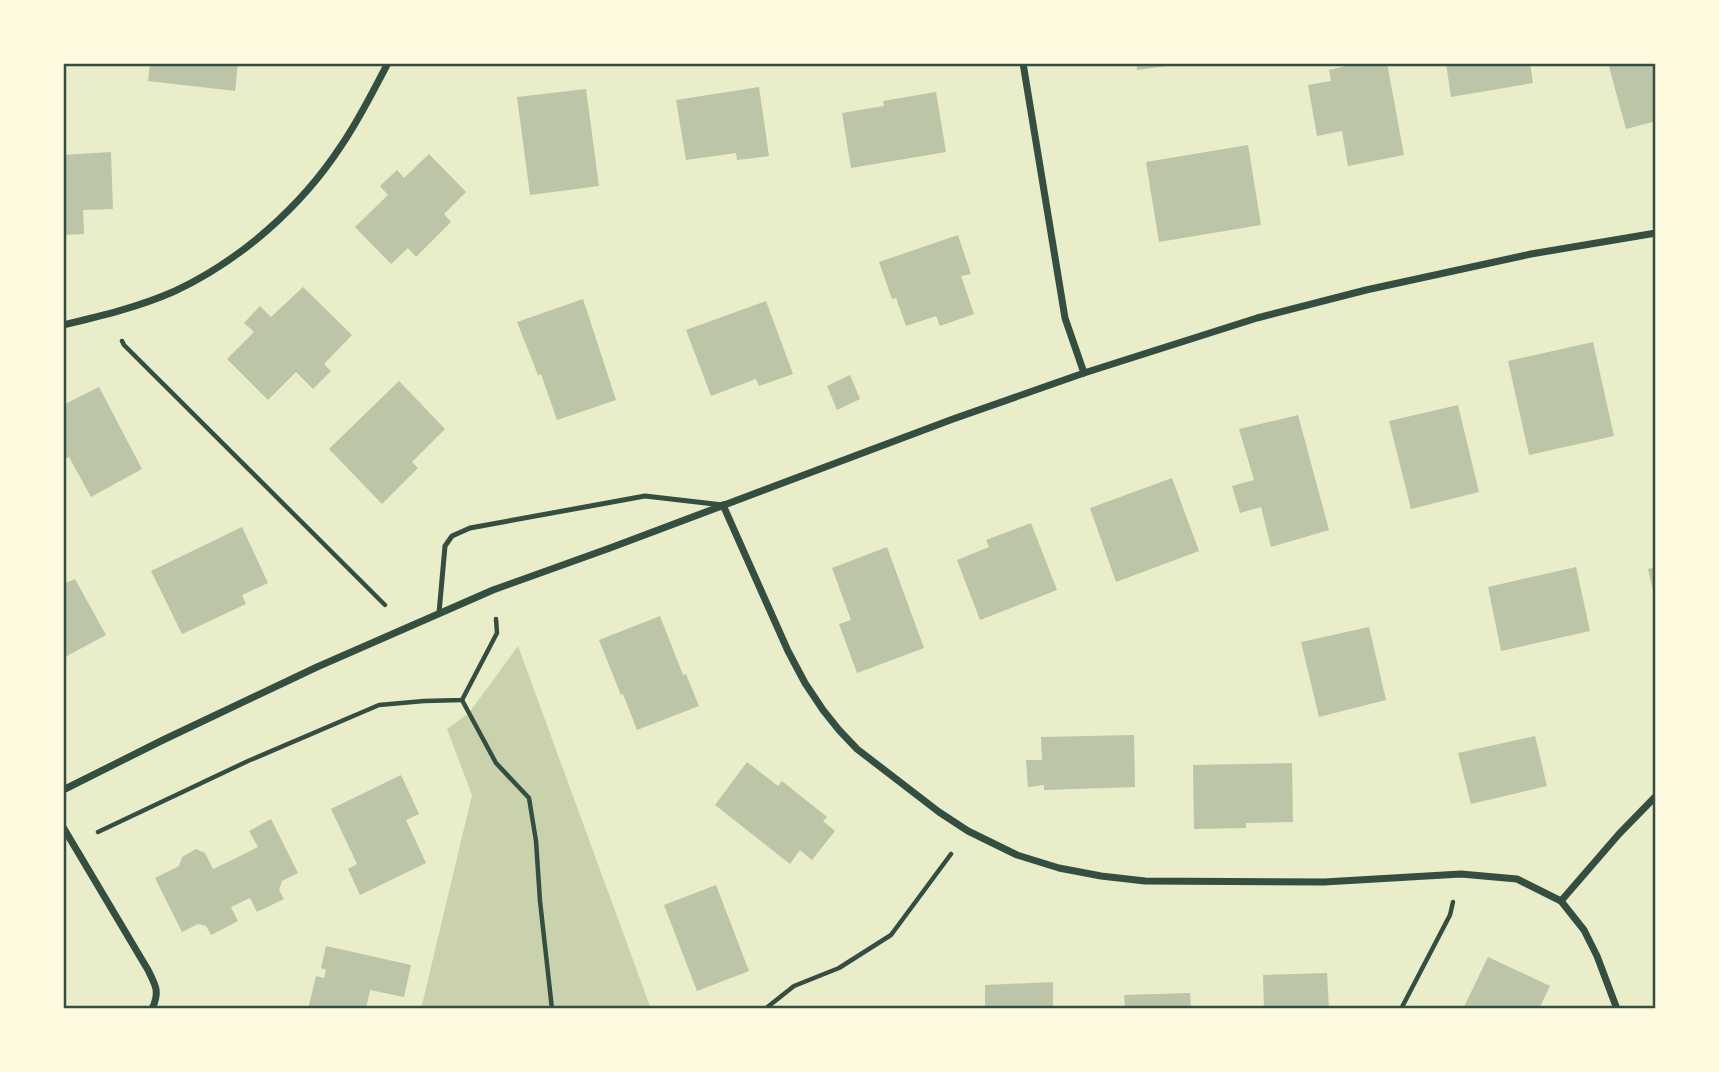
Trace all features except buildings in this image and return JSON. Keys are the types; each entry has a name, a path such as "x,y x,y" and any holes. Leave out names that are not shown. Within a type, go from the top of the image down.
{"street":[{"path":"63,325 111,314 175,291 230,259 272,226 309,189 341,147 388,63"},
{"path":"1023,63 1065,318 1084,373"},
{"path":"63,790 317,667 439,612 953,419 1084,373 1257,318 1366,290 1531,254 1656,233"},
{"path":"723,505 788,650 823,710 857,749 968,831 1017,855 1059,868 1145,881 1324,882 1461,874 1517,879 1561,901 1584,930 1617,1009"},
{"path":"1561,901 1656,796"},
{"path":"63,827 154,982 157,997 152,1009"}],"lane":[{"path":"439,612 445,546 452,536 470,527 645,496 723,505"}],"path":[{"path":"111,314 124,345 408,628"},
{"path":"462,700 497,633 493,590"},
{"path":"72,844 248,761 379,705 462,700"},
{"path":"462,700 496,763 529,798 536,841 552,1009"},
{"path":"765,1009 794,986 838,968 891,935 968,831"},
{"path":"1401,1009 1450,915 1461,874"}],"green space":[{"path":"518,646 651,1009 421,1009 472,795 447,729 469,713"}]}
